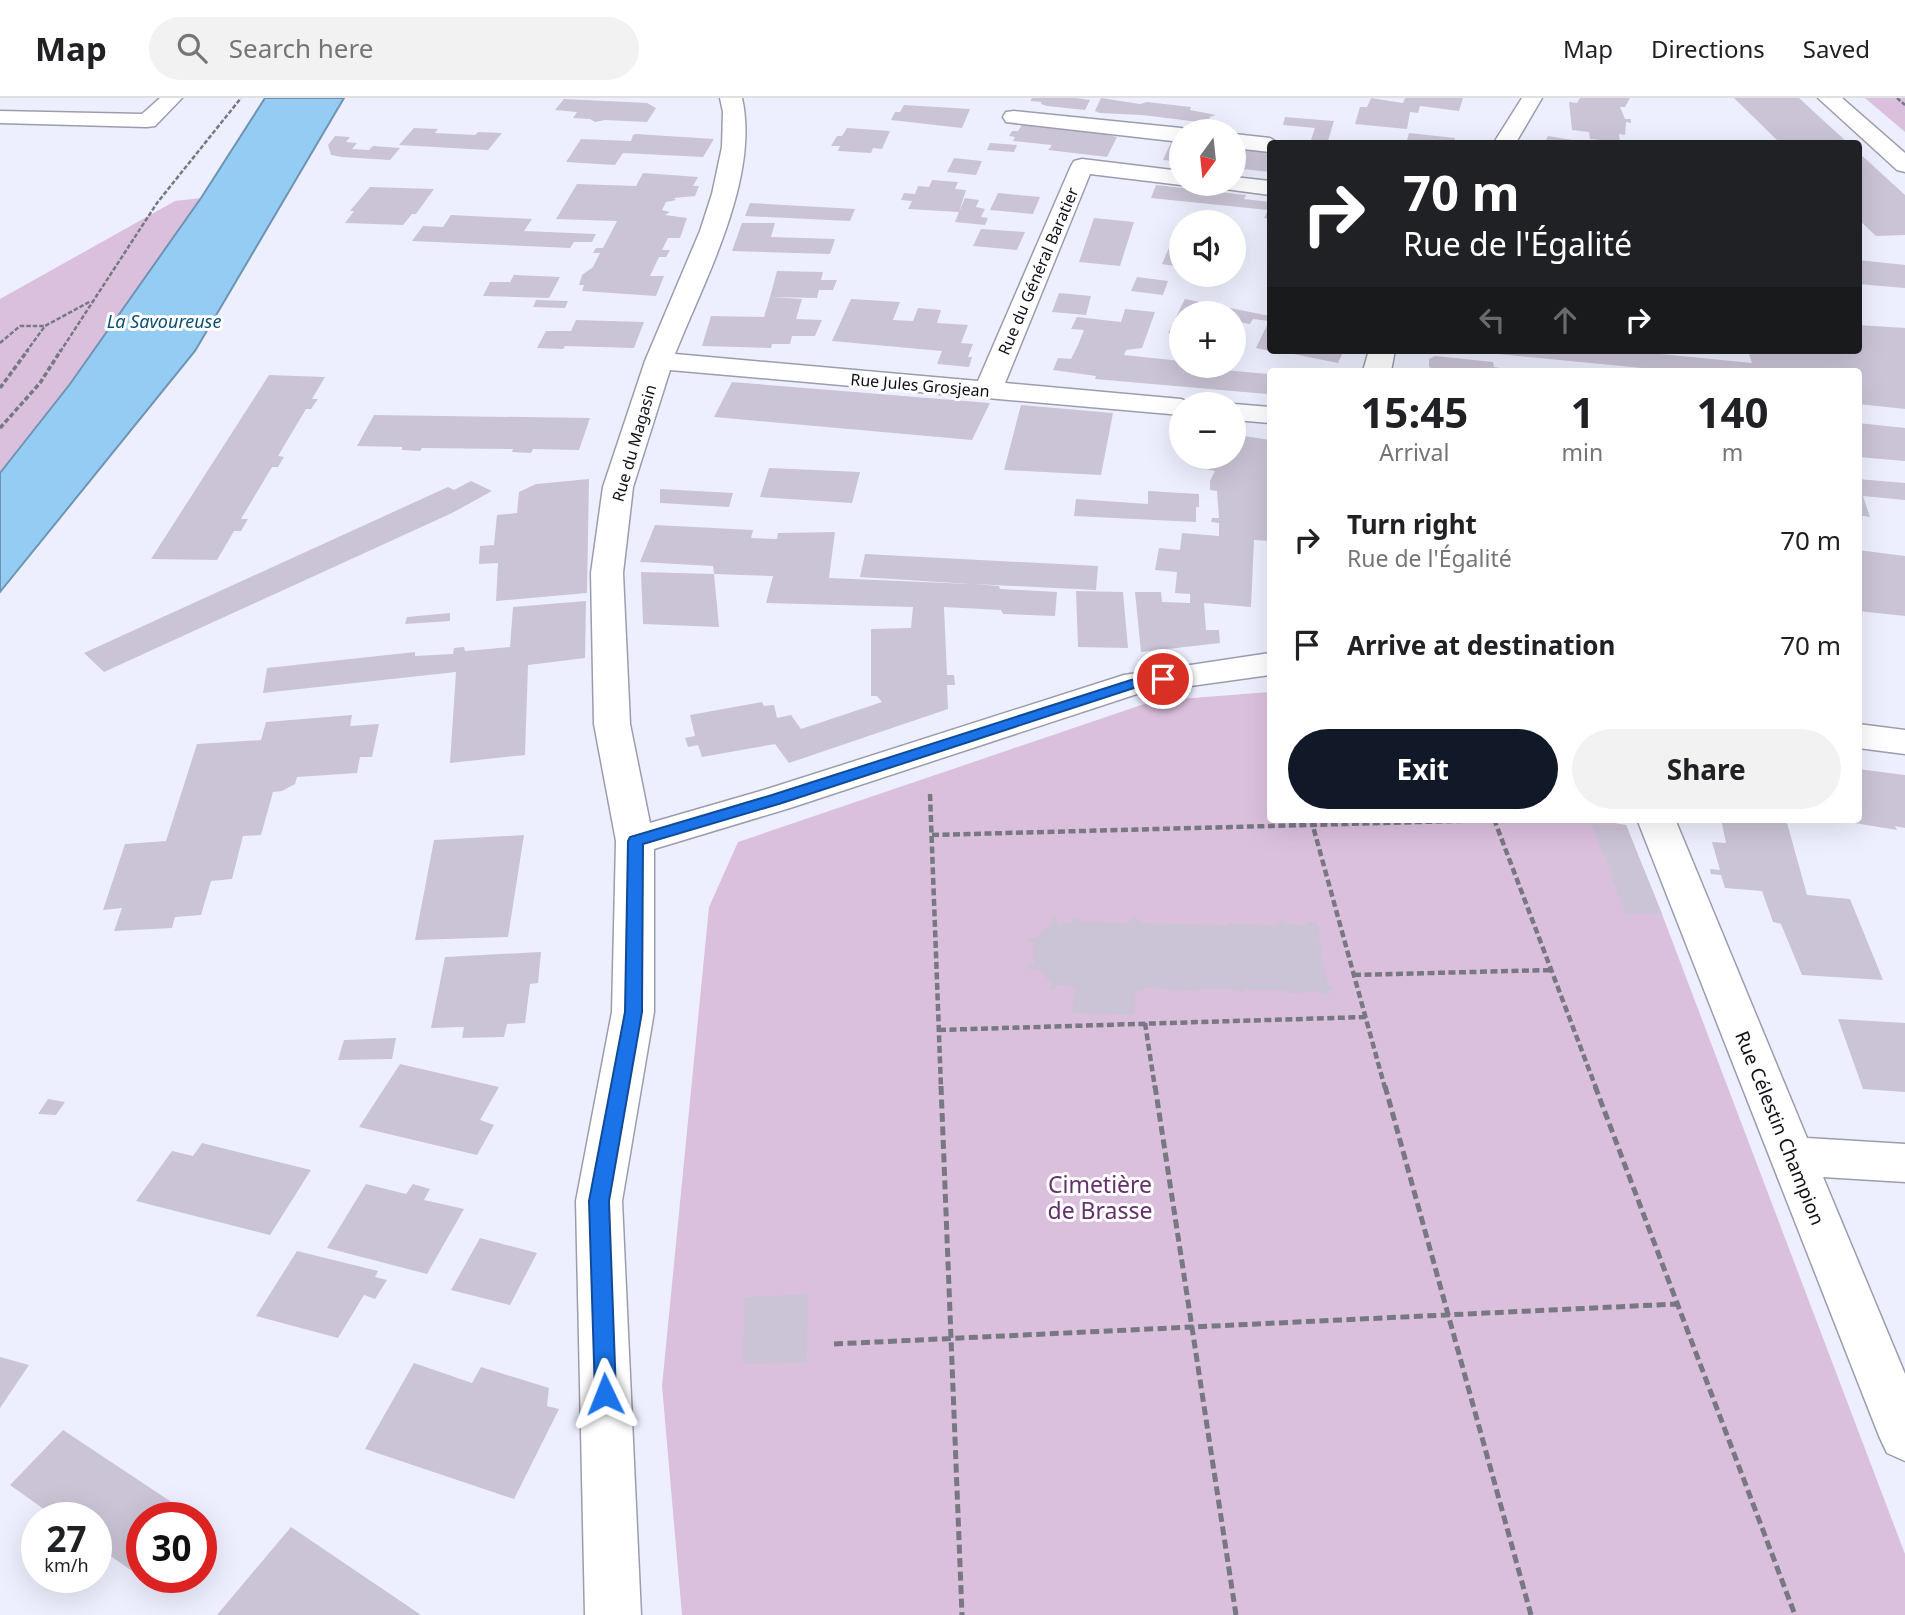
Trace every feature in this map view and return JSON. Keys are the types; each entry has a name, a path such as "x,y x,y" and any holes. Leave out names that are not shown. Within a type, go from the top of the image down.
{"street":[{"path":"0,117 147,121 172,98"},
{"name":"Rue du Magasin","path":"613,1615 599,1201 633,1012 635,841 612,724 607,573 618,487 659,361 712,231 724,194 733,147 734,112 731,98"},
{"path":"1506,140 1532,98"},
{"path":"1829,98 1905,165"},
{"path":"1014,117 1169,134"},
{"path":"1246,142 1267,145"},
{"name":"Rue du Général Baratier","path":"988,391 1082,166 1169,177"},
{"path":"1246,185 1267,188"},
{"name":"Rue Jules Grosjean","path":"659,361 1169,406"},
{"path":"1246,413 1267,415"},
{"path":"635,841 777,799 1136,683 1267,664"},
{"path":"1862,737 1905,742"},
{"name":"Rue Célestin Champion","path":"1658,823 1905,1436"},
{"path":"1791,1156 1905,1163"}],"path":[{"path":"0,428 40,383 157,203 242,98"},
{"path":"1897,98 1905,105"},
{"path":"0,388 45,326 91,301"},
{"path":"0,343 20,326 45,326"},
{"path":"929,793 962,1615"},
{"path":"932,835 1283,823"},
{"path":"1312,823 1531,1615"},
{"path":"1495,823 1795,1615"},
{"path":"1354,975 1550,970"},
{"path":"939,1030 1366,1017"},
{"path":"1145,1023 1236,1615"},
{"path":"834,1344 1677,1304"}],"green space":[{"path":"1865,98 1905,98 1905,132"},
{"path":"201,198 70,384 0,473 0,299 175,201"},
{"name":"Cimetière de Brasse","path":"1267,692 1267,823 1626,825 1905,1554 1905,1615 682,1615 662,1386 709,907 738,842 1153,701"}],"water":[{"name":"La Savoureuse","path":"265,98 344,98 195,351 0,592 0,473 70,384 201,198"}],"building":[{"path":"1032,98 1090,100 1085,110 1047,106 1041,104 1042,102 1030,101"},
{"path":"1101,98 1191,107 1190,110 1216,115 1209,119 1174,119 1095,111"},
{"path":"1371,98 1403,103 1405,98 1463,98 1459,111 1420,106 1418,113 1410,112 1407,129 1355,124 1360,107 1367,107"},
{"path":"1580,98 1630,98 1625,107 1620,107 1625,119 1631,119 1631,123 1626,122 1625,135 1619,134 1620,140 1600,140 1590,139 1589,132 1572,130 1569,102 1577,103"},
{"path":"1734,98 1799,98 1845,140 1777,140"},
{"path":"564,99 647,103 656,108 647,122 595,122 573,118 577,112 555,110"},
{"path":"904,105 970,109 962,128 891,120 895,112 900,112"},
{"path":"1285,117 1334,121 1328,140 1311,140 1315,128 1283,125"},
{"path":"1023,123 1109,133 1108,135 1117,137 1107,157 1048,150 1052,145 1013,141 1015,137 1009,136 1012,131 1018,131"},
{"path":"414,128 438,129 435,133 502,133 488,150 399,145"},
{"path":"847,128 890,131 882,149 873,148 871,153 838,151 840,146 831,146 837,136 842,136"},
{"path":"1409,133 1455,138 1455,140 1407,140"},
{"path":"633,135 714,139 703,157 623,153 615,165 566,162 581,139 631,141"},
{"path":"335,136 350,137 346,142 357,143 352,149 369,150 373,146 400,148 390,160 331,155 328,145"},
{"path":"1548,136 1573,140 1546,140"},
{"path":"990,143 1017,145 1014,152 987,150"},
{"path":"1169,147 1169,161 1163,160"},
{"path":"1246,147 1267,150 1267,172 1246,169"},
{"path":"1862,156 1905,195 1905,235 1876,236 1862,223"},
{"path":"954,158 982,161 976,175 947,172"},
{"path":"643,173 698,177 693,186 699,186 695,196 674,198 676,200 666,202 662,210 670,212 665,215 687,218 680,238 668,238 662,250 670,250 666,257 659,257 650,276 664,276 656,296 582,291 584,285 579,285 582,275 593,267 600,253 593,253 596,248 603,248 617,221 556,219 577,184 636,186"},
{"path":"932,180 958,182 955,189 966,190 959,212 908,209 912,201 901,200 904,193 915,194 918,186 929,187"},
{"path":"1156,185 1169,186 1169,196 1246,196 1244,199 1267,202 1267,210 1151,198"},
{"path":"370,187 434,189 416,214 412,214 403,225 345,223 354,211 350,211"},
{"path":"998,193 1040,197 1033,214 990,210"},
{"path":"965,198 979,200 976,207 985,209 981,217 988,218 985,225 955,222"},
{"path":"750,203 855,209 850,221 745,216"},
{"path":"451,215 532,219 524,231 596,234 592,242 574,242 570,248 412,241 423,226 443,227"},
{"path":"1094,218 1134,222 1120,266 1079,262"},
{"path":"742,223 775,223 771,237 835,239 830,254 732,251"},
{"path":"981,229 1025,232 1017,250 973,246"},
{"path":"1169,248 1169,265 1162,264"},
{"path":"1862,260 1905,265 1905,288 1862,284"},
{"path":"777,271 823,272 821,280 837,280 833,290 819,290 817,298 770,297"},
{"path":"514,275 560,277 549,298 483,296 490,282 510,282"},
{"path":"1137,277 1168,281 1163,295 1131,291"},
{"path":"1059,293 1091,296 1086,315 1052,312"},
{"path":"770,297 802,299 796,319 822,320 815,336 792,336 790,344 772,344 771,348 702,346 711,316 764,317"},
{"path":"851,299 900,302 893,320 913,321 918,308 941,310 937,323 968,325 961,343 973,344 968,357 972,357 969,367 937,364 942,351 832,341"},
{"path":"536,300 568,301 565,308 533,307"},
{"path":"1125,309 1155,312 1142,348 1126,350 1124,355 1169,360 1169,378 1246,378 1246,372 1267,374 1267,394 1095,379 1096,376 1053,370 1058,358 1071,359 1078,345 1084,330 1071,329 1077,317 1121,322"},
{"path":"1246,311 1267,315 1267,321 1253,319 1250,324 1246,323"},
{"path":"576,320 644,322 634,348 537,348 546,331 571,331"},
{"path":"1267,325 1267,350 1256,348"},
{"path":"1862,325 1905,328 1905,409 1862,404 1862,368 1642,368 1498,354 1660,354 1752,363 1749,354 1862,354"},
{"path":"1294,354 1342,354 1338,363"},
{"path":"1435,356 1493,362 1494,367 1500,368 1431,368 1429,359"},
{"path":"269,375 325,377 312,399 318,399 311,409 306,409 278,456 284,457 278,467 272,467 241,519 248,519 241,531 234,531 217,560 151,559"},
{"path":"732,382 990,403 972,440 714,417"},
{"path":"1021,405 1113,413 1101,475 1004,470"},
{"path":"374,415 590,418 579,450 533,449 531,453 512,452 513,449 422,448 420,451 402,450 402,447 357,446"},
{"path":"1862,423 1905,428 1905,461 1862,457"},
{"path":"1246,436 1267,440 1267,541 1254,540 1251,607 1204,603 1206,630 1219,630 1220,643 1141,652 1135,592 1161,592 1162,602 1190,603 1190,594 1175,593 1177,572 1155,570 1159,548 1180,550 1182,533 1219,536 1219,523 1211,522 1212,518 1219,518 1217,491 1210,490 1210,481 1215,471 1205,469 1246,469"},
{"path":"769,468 860,472 852,503 760,497"},
{"path":"589,479 587,593 496,601 498,563 479,564 480,546 494,545 497,515 517,513 519,492 536,484"},
{"path":"1862,479 1905,483 1905,500 1863,496 1870,517 1862,516"},
{"path":"471,481 492,491 452,513 104,672 84,653 448,487 454,490"},
{"path":"660,489 733,493 729,507 660,503"},
{"path":"1148,491 1199,494 1196,522 1074,516 1076,499 1148,504"},
{"path":"655,525 753,530 751,538 777,539 778,533 835,532 829,578 970,584 860,577 865,554 1098,566 1096,590 973,584 999,586 1000,589 1057,592 1055,616 1003,614 1001,610 944,607 947,675 954,675 955,685 947,685 948,709 789,763 775,744 702,757 698,745 688,747 685,738 695,736 690,715 762,702 764,706 774,705 777,718 791,715 801,729 882,702 877,696 871,696 871,629 911,628 913,607 766,603 773,576 714,574 713,566 640,562"},
{"path":"1862,551 1905,556 1905,616 1862,611"},
{"path":"641,572 714,574 719,627 643,624"},
{"path":"1076,591 1123,592 1128,648 1078,647"},
{"path":"586,601 585,658 528,665 525,755 450,763 456,672 263,693 267,668 415,652 415,656 453,654 454,648 464,647 465,651 510,647 513,607"},
{"path":"450,613 450,621 405,624 407,617"},
{"path":"352,715 350,726 379,724 372,757 360,757 357,773 297,777 295,784 282,791 273,792 261,835 243,836 232,879 211,881 201,915 175,917 172,928 114,931 122,908 103,910 125,844 166,841 197,744 261,740 266,722"},
{"path":"1862,770 1905,775 1905,828 1895,826 1897,830 1854,823 1862,823"},
{"path":"1722,823 1787,823 1807,895 1850,899 1883,980 1802,975 1781,924 1773,922 1762,891 1725,888 1721,875 1711,874 1710,869 1720,870 1712,842 1726,843"},
{"path":"1592,825 1626,825 1662,914 1626,914"},
{"path":"524,835 508,937 415,940 434,840"},
{"path":"1050,917 1057,917 1058,924 1074,922 1073,917 1079,917 1081,922 1128,923 1134,917 1140,920 1140,923 1229,925 1228,922 1279,925 1276,921 1286,921 1285,924 1306,925 1306,922 1316,922 1322,931 1318,931 1327,985 1332,986 1334,991 1329,991 1330,995 1319,994 1318,991 1288,994 1288,990 1244,990 1245,992 1239,993 1238,989 1135,989 1134,1015 1072,1013 1076,987 1057,985 1055,990 1050,989 1051,983 1038,968 1030,970 1028,966 1034,963 1033,943 1027,941 1029,937 1035,938 1052,924"},
{"path":"541,952 538,983 530,984 525,1023 507,1024 504,1037 462,1038 464,1027 431,1028 445,957"},
{"path":"1838,1019 1905,1023 1905,1092 1863,1089"},
{"path":"396,1038 392,1059 338,1060 344,1040"},
{"path":"400,1064 499,1087 480,1120 494,1125 477,1155 359,1127"},
{"path":"48,1099 65,1102 56,1115 38,1114"},
{"path":"202,1143 311,1170 270,1235 136,1201 172,1151 193,1156"},
{"path":"366,1184 406,1194 413,1184 430,1189 424,1200 464,1209 427,1274 327,1248"},
{"path":"480,1238 537,1253 510,1305 451,1290"},
{"path":"297,1251 378,1271 375,1277 387,1280 375,1299 364,1295 338,1338 256,1316"},
{"path":"808,1294 807,1363 743,1364 744,1297"},
{"path":"0,1357 29,1365 0,1408"},
{"path":"414,1363 472,1383 481,1367 549,1388 547,1406 559,1409 514,1499 365,1449"},
{"path":"63,1430 171,1502 126,1502 126,1567 112,1557 112,1502 34,1502 10,1485"},
{"path":"291,1527 421,1615 217,1615"}],"route":[{"path":"605,1394 599,1201 633,1012 635,841 777,799 1136,683 1163,679"}]}
